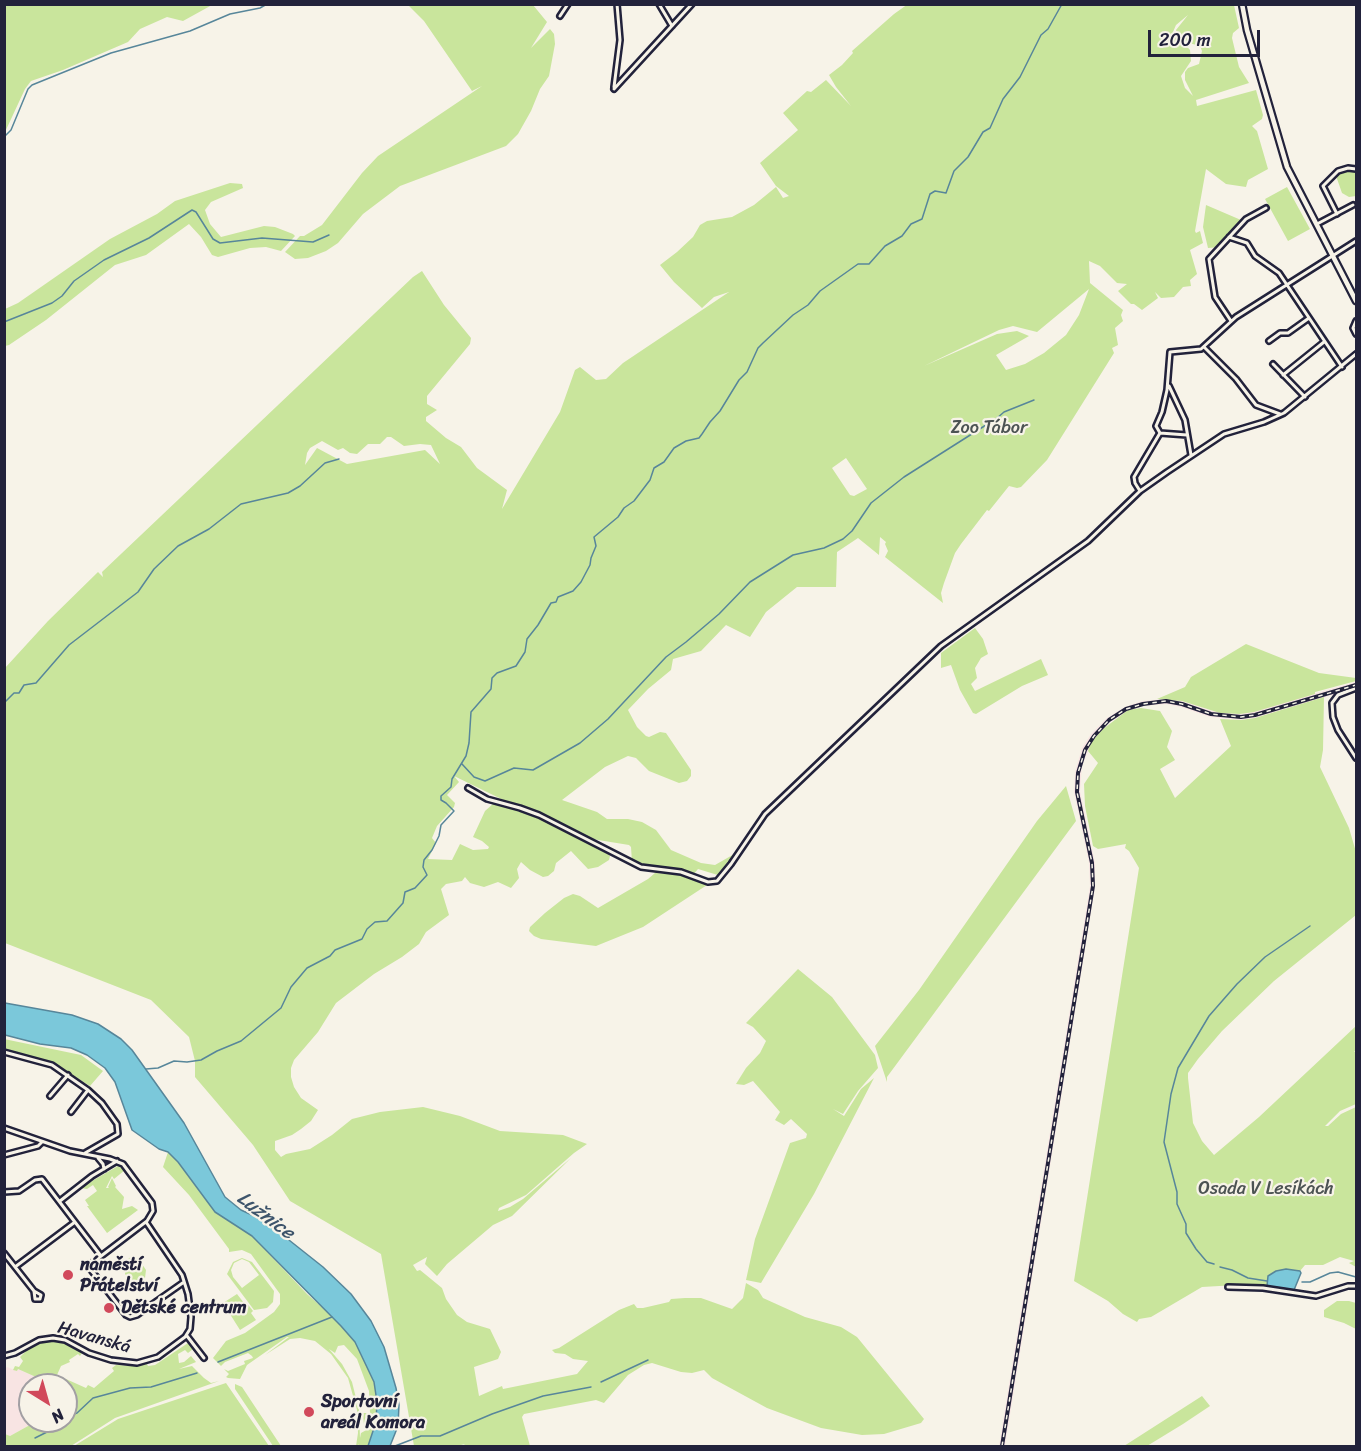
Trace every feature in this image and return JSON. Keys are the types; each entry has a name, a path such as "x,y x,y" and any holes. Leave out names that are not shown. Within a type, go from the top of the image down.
{"street":[{"path":"560,16 568,4"},
{"path":"617,4 621,31 614,88 692,4"},
{"path":"659,4 672,26"},
{"path":"1242,4 1281,152 1295,184 1356,301"},
{"path":"1336,214 1323,186 1338,171 1348,168 1356,169"},
{"path":"1317,224 1353,204"},
{"path":"1231,321 1215,297 1209,259 1249,217 1266,208"},
{"path":"1229,237 1247,243 1255,256 1279,273 1342,367"},
{"path":"1160,433 1156,426 1162,412 1168,384 1170,352 1197,350 1204,347 1231,321 1356,241"},
{"path":"1269,341 1280,333 1288,333 1309,318"},
{"path":"1356,321 1353,328 1356,334"},
{"path":"1283,375 1324,342"},
{"path":"1204,347 1236,379 1256,405 1281,414"},
{"path":"468,788 487,799 539,815 641,867 681,872 708,882 717,881 765,814 937,650 1088,541 1140,491 1224,434 1264,422 1281,414 1356,354"},
{"path":"1273,364 1305,397"},
{"path":"1168,384 1183,414 1191,455"},
{"path":"1160,433 1187,435"},
{"path":"1140,491 1134,481 1135,475 1160,433"},
{"path":"1356,688 1338,694 1332,703 1333,717 1338,730 1356,758"},
{"path":"4,1052 43,1062 68,1075 102,1103 117,1124 119,1131 116,1137 83,1154"},
{"path":"50,1096 68,1075"},
{"path":"71,1112 88,1090"},
{"path":"4,1128 83,1154 117,1161 126,1167 153,1205 152,1214 146,1222 88,1267 124,1314 130,1317 139,1314 184,1282"},
{"path":"4,1155 38,1146 43,1142"},
{"path":"96,1156 104,1169"},
{"path":"60,1201 117,1161"},
{"path":"4,1192 20,1191 40,1179 60,1201 101,1256"},
{"path":"15,1267 75,1222"},
{"path":"146,1222 175,1262 184,1282 191,1317 187,1335 204,1358"},
{"path":"4,1253 34,1291"},
{"path":"1228,1287 1263,1288 1316,1296 1348,1286 1356,1286"},
{"name":"Havanská","path":"5,1357 39,1340 53,1338 65,1341 99,1357 124,1363 137,1363 158,1357 187,1335"}],"shaded area":[{"path":"1356,682 1356,688 1255,718 1241,720 1210,717 1166,704 1143,706 1110,722 1096,737 1088,751 1082,766 1080,791 1095,863 1095,887 1005,1446 999,1446 1090,886 1089,863 1074,792 1075,772 1082,748 1091,734 1107,718 1125,707 1142,701 1167,699 1182,701 1212,711 1240,714"},
{"path":"7,1367 27,1373 18,1373 18,1432 10,1436 5,1434 4,1369"}],"green space":[{"path":"5,4 225,5 212,5 183,21 167,17 140,29 128,42 31,81 5,132"},
{"name":"Zoo Tábor","path":"908,4 1234,5 1239,28 1233,33 1232,38 1239,67 1249,83 1196,100 1197,106 1256,90 1263,115 1262,119 1252,126 1257,131 1268,169 1248,180 1246,187 1226,184 1206,169 1195,231 1196,233 1200,231 1203,243 1190,250 1197,274 1190,280 1191,286 1183,287 1174,297 1161,298 1155,292 1158,298 1142,310 1131,304 1118,291 1127,284 1117,283 1100,266 1089,261 1090,283 1123,310 1121,315 1123,321 1115,328 1118,345 1112,348 1114,353 1047,460 1021,487 1009,486 961,544 955,553 944,583 941,593 943,603 885,557 888,551 886,542 880,537 879,555 858,538 837,552 836,587 797,587 766,612 750,637 726,625 701,651 673,659 671,670 628,710 637,727 646,736 660,732 666,733 691,770 691,776 687,781 679,783 649,771 636,758 628,756 605,767 562,800 597,812 607,819 642,822 656,830 671,850 701,863 715,865 736,853 721,876 698,869 693,875 645,867 632,862 629,845 586,838 547,821 608,854 609,860 598,867 588,869 571,851 556,863 554,871 548,876 543,877 521,862 517,869 519,878 511,888 498,882 484,887 470,883 465,877 462,881 446,884 441,889 449,915 426,932 419,944 336,1003 318,1032 294,1060 291,1077 294,1087 301,1098 318,1110 311,1121 301,1129 275,1141 275,1150 281,1157 310,1149 352,1119 380,1112 423,1107 460,1116 500,1131 563,1135 587,1144 526,1195 499,1208 498,1211 523,1199 571,1158 512,1216 493,1225 447,1264 437,1276 425,1264 427,1257 413,1265 417,1271 420,1270 442,1288 446,1299 457,1315 467,1322 490,1329 501,1352 498,1359 474,1367 479,1396 502,1386 503,1389 577,1374 588,1361 573,1359 552,1350 559,1348 619,1310 634,1304 637,1308 643,1308 669,1302 671,1299 685,1298 701,1298 732,1309 743,1298 746,1283 758,1290 763,1298 805,1317 841,1327 857,1337 924,1419 921,1423 884,1434 862,1435 821,1428 767,1408 712,1378 704,1370 692,1373 681,1372 652,1363 628,1375 604,1403 596,1400 524,1414 522,1417 530,1446 462,1446 465,1444 414,1446 381,1254 290,1201 253,1145 195,1077 195,1061 189,1037 151,1000 5,943 5,668 48,621 98,572 103,577 102,572 422,271 444,305 471,338 470,344 427,396 427,404 437,410 426,417 426,421 461,447 477,468 507,490 502,509 560,412 575,370 580,367 596,380 606,379 623,363 729,292 714,297 702,308 674,282 660,265 677,252 693,237 700,225 707,221 732,217 754,205 776,187 783,198 789,196 776,186 760,163 798,130 783,113 807,91 811,92 826,80 851,106 829,75 894,14","holes":["1188,15 1176,30 1178,36 1189,43 1200,46 1202,51 1199,64 1188,68 1185,72 1185,80 1193,96 1185,88 1181,76 1191,61 1190,50 1173,32 1176,25","1089,289 1079,315 1066,335 1044,353 1025,364 1006,370 996,355 1029,336 1017,331 997,334 924,366 999,330 1013,326 1037,332","387,437 391,437 404,446 431,445 440,464 425,450 347,464 317,448 305,465 310,448 322,441 338,450 343,448 350,453 357,454 368,444 380,444","846,458 867,489 854,496 850,495 832,468","454,776 526,811 494,803 485,811 473,837 482,841 489,847 488,849 473,850 460,844 452,860 428,859 436,843 432,838 437,826 454,807 455,803 447,795 459,782"]},
{"path":"408,5 533,5 547,22 531,48 550,29 554,34 555,44 549,76 540,89 518,134 506,146 400,186 363,214 338,243 308,258 295,259 285,252 300,236 322,225 378,156 482,86 472,91 424,21"},
{"path":"1356,169 1356,196 1349,197 1342,193 1335,173 1341,170"},
{"path":"230,183 242,184 243,188 211,202 205,210 210,224 221,237 264,226 275,227 293,234 295,236 281,251 266,247 250,248 218,257 212,255 201,237 189,224 146,255 115,265 46,320 5,346 5,309 18,303 110,239 157,214 175,201"},
{"path":"1287,187 1310,229 1288,241 1265,199"},
{"path":"1206,205 1241,220 1220,247 1208,248 1203,227"},
{"path":"975,628 983,639 988,654 981,658 975,668 977,678 971,684 975,691 1041,659 1048,675 1022,686 976,714 973,713 960,690 951,665 941,668 941,653"},
{"path":"1246,644 1319,673 1356,678 1356,681 1254,712 1240,714 1220,713 1182,701 1157,699 1185,687 1191,677"},
{"name":"Osada V Lesíkách","path":"1324,697 1323,750 1320,767 1349,828 1356,852 1356,915 1274,981 1222,1031 1198,1059 1188,1073 1188,1078 1193,1123 1202,1141 1214,1155 1259,1117 1356,1026 1356,1050 1354,1052 1356,1052 1356,1104 1340,1111 1325,1126 1341,1114 1356,1107 1356,1267 1349,1263 1354,1261 1340,1257 1323,1265 1305,1265 1300,1271 1286,1269 1267,1282 1267,1286 1254,1284 1202,1287 1151,1317 1139,1319 1137,1322 1074,1281 1139,868 1125,848 1126,844 1098,849 1093,846 1085,806 1084,784 1098,763 1088,751 1091,742 1103,729 1128,710 1141,708 1160,711 1172,731 1167,747 1175,760 1160,769 1175,798 1231,746 1220,719 1255,718"},
{"path":"1066,786 1076,821 887,1077 887,1082 875,1046 919,990 1037,821"},
{"path":"655,873 685,875 707,885 643,927 596,946 541,939 529,931 530,927 564,898 573,894 580,896 598,908"},
{"path":"798,969 832,997 875,1055 878,1068 858,1091 843,1114 833,1109 844,1116 861,1089 874,1078 814,1194 761,1283 746,1280 755,1239 790,1143 806,1138 807,1134 791,1119 784,1125 775,1120 780,1112 753,1081 744,1085 736,1084 746,1068 760,1053 766,1041 746,1023"},
{"path":"4,1039 81,1055 103,1071 90,1086 50,1062 5,1049"},
{"path":"168,1152 215,1212 252,1236 355,1342 374,1382 377,1402 376,1422 368,1446 359,1446 359,1444 356,1446 357,1410 348,1378 331,1354 315,1341 290,1339 265,1355 289,1337 287,1337 247,1365 240,1379 226,1377 229,1374 224,1369 228,1371 245,1364 244,1361 253,1358 252,1356 248,1353 225,1362 221,1366 213,1358 226,1341 245,1333 274,1312 280,1304 280,1294 251,1254 242,1250 229,1252 189,1195 163,1167","holes":["344,1345 357,1359 369,1391 370,1413 363,1413 364,1425 371,1425 361,1433 360,1438 359,1410 352,1382 342,1364 329,1349 335,1353 338,1346"]},
{"path":"118,1166 125,1170 114,1179 112,1176 106,1188 109,1188 112,1178 115,1187 124,1197 122,1209 132,1206 138,1210 107,1233 85,1200 97,1191 93,1185 87,1189 80,1188"},
{"path":"133,1255 138,1258 146,1270 145,1278 138,1282 131,1281 125,1274 127,1260"},
{"path":"242,1258 252,1262 274,1291 273,1302 267,1308 254,1310 227,1274 233,1262","holes":["242,1259 249,1262 259,1275 242,1288 233,1277 231,1270 234,1263"]},
{"path":"237,1294 253,1311 251,1313 256,1320 240,1330 223,1303"},
{"path":"1337,1301 1356,1303 1356,1329 1324,1317 1324,1310"},
{"path":"50,1341 66,1344 82,1353 61,1366 58,1373 27,1373 18,1369 13,1370 15,1366 19,1367 23,1361 20,1357 26,1351"},
{"path":"188,1343 193,1349 188,1353 185,1350 178,1354 179,1363 191,1356 196,1362 179,1369 192,1366 211,1383 219,1381 115,1418 71,1446 5,1446 5,1434 10,1436 18,1432 78,1433 78,1384 94,1388 114,1371 112,1368 116,1365 155,1365"},
{"path":"226,1383 269,1446 74,1446 118,1419"},
{"path":"235,1384 242,1387 281,1446 273,1446 235,1389"},
{"path":"1202,1396 1210,1406 1183,1424 1147,1446 1124,1446"}],"water":[{"path":"5,1003 72,1015 98,1024 121,1039 132,1050 184,1123 225,1197 241,1210 265,1221 323,1267 351,1294 371,1321 384,1347 396,1388 399,1405 398,1426 390,1446 368,1446 376,1422 377,1402 374,1382 355,1342 252,1236 215,1212 168,1152 159,1149 132,1130 115,1082 105,1068 87,1055 71,1048 40,1044 5,1035"},
{"path":"1286,1269 1301,1273 1294,1290 1267,1286 1268,1276"}],"waterway":[{"path":"4,137 11,130 28,89 32,85 111,53 190,31 230,14 260,8 267,4"},
{"path":"146,1069 158,1068 174,1061 201,1060 241,1041 281,1008 291,987 307,968 330,956 335,950 362,939 367,929 375,922 387,921 403,903 405,892 415,888 427,875 423,867 424,860 439,836 441,825 454,811 441,800 441,796 451,787 452,779 466,756 471,712 491,689 492,678 497,673 516,666 525,652 527,639 551,603 556,602 558,597 573,591 581,582 596,546 594,537 634,501 650,480 654,468 664,462 674,448 686,441 699,438 747,372 758,348 763,343 793,315 808,305 820,291 858,264 869,264 885,246 902,236 911,224 922,219 930,194 935,191 946,193 954,171 968,157 983,132 990,128 1003,99 1020,77 1041,35 1048,29 1062,4"},
{"path":"4,322 52,303 62,296 74,281 104,260 149,238 192,210 196,212 213,239 220,243 262,238 313,242 329,235"},
{"path":"996,419 1004,412 1034,400"},
{"path":"462,764 474,777 485,781 514,768 533,770 580,743 608,719 666,657 719,614 750,582 793,555 824,548 843,539 852,531 871,503 904,477 986,425"},
{"path":"4,703 14,693 19,693 24,685 36,683 69,645 138,592 154,569 178,546 209,529 241,504 288,493 300,486 325,463 339,459"},
{"path":"1214,1264 1207,1262 1186,1233 1186,1224 1177,1204 1177,1192 1164,1142 1171,1094 1178,1068 1209,1016 1237,984 1265,957 1310,926"},
{"path":"1220,1267 1248,1278 1267,1281"},
{"path":"1302,1282 1310,1282 1338,1272 1356,1277"},
{"path":"218,1362 332,1317"},
{"path":"601,1382 648,1360"},
{"path":"35,1438 67,1422 71,1415 77,1413 93,1398 130,1388 151,1387 197,1373"},
{"path":"395,1446 421,1436 440,1436 543,1396 591,1387"}],"railway":[{"path":"1002,1446 1093,886 1092,863 1077,792 1078,773 1085,750 1109,720 1126,709 1143,704 1166,701 1211,714 1241,717 1255,715 1356,685"}],"place":[{"name":"náměstí Přátelství","path":"68,1275"},
{"name":"Dětské centrum","path":"109,1308"},
{"name":"Sportovní areál Komora","path":"309,1412"}],"water label":[{"name":"Lužnice","path":"265,1216"}]}
